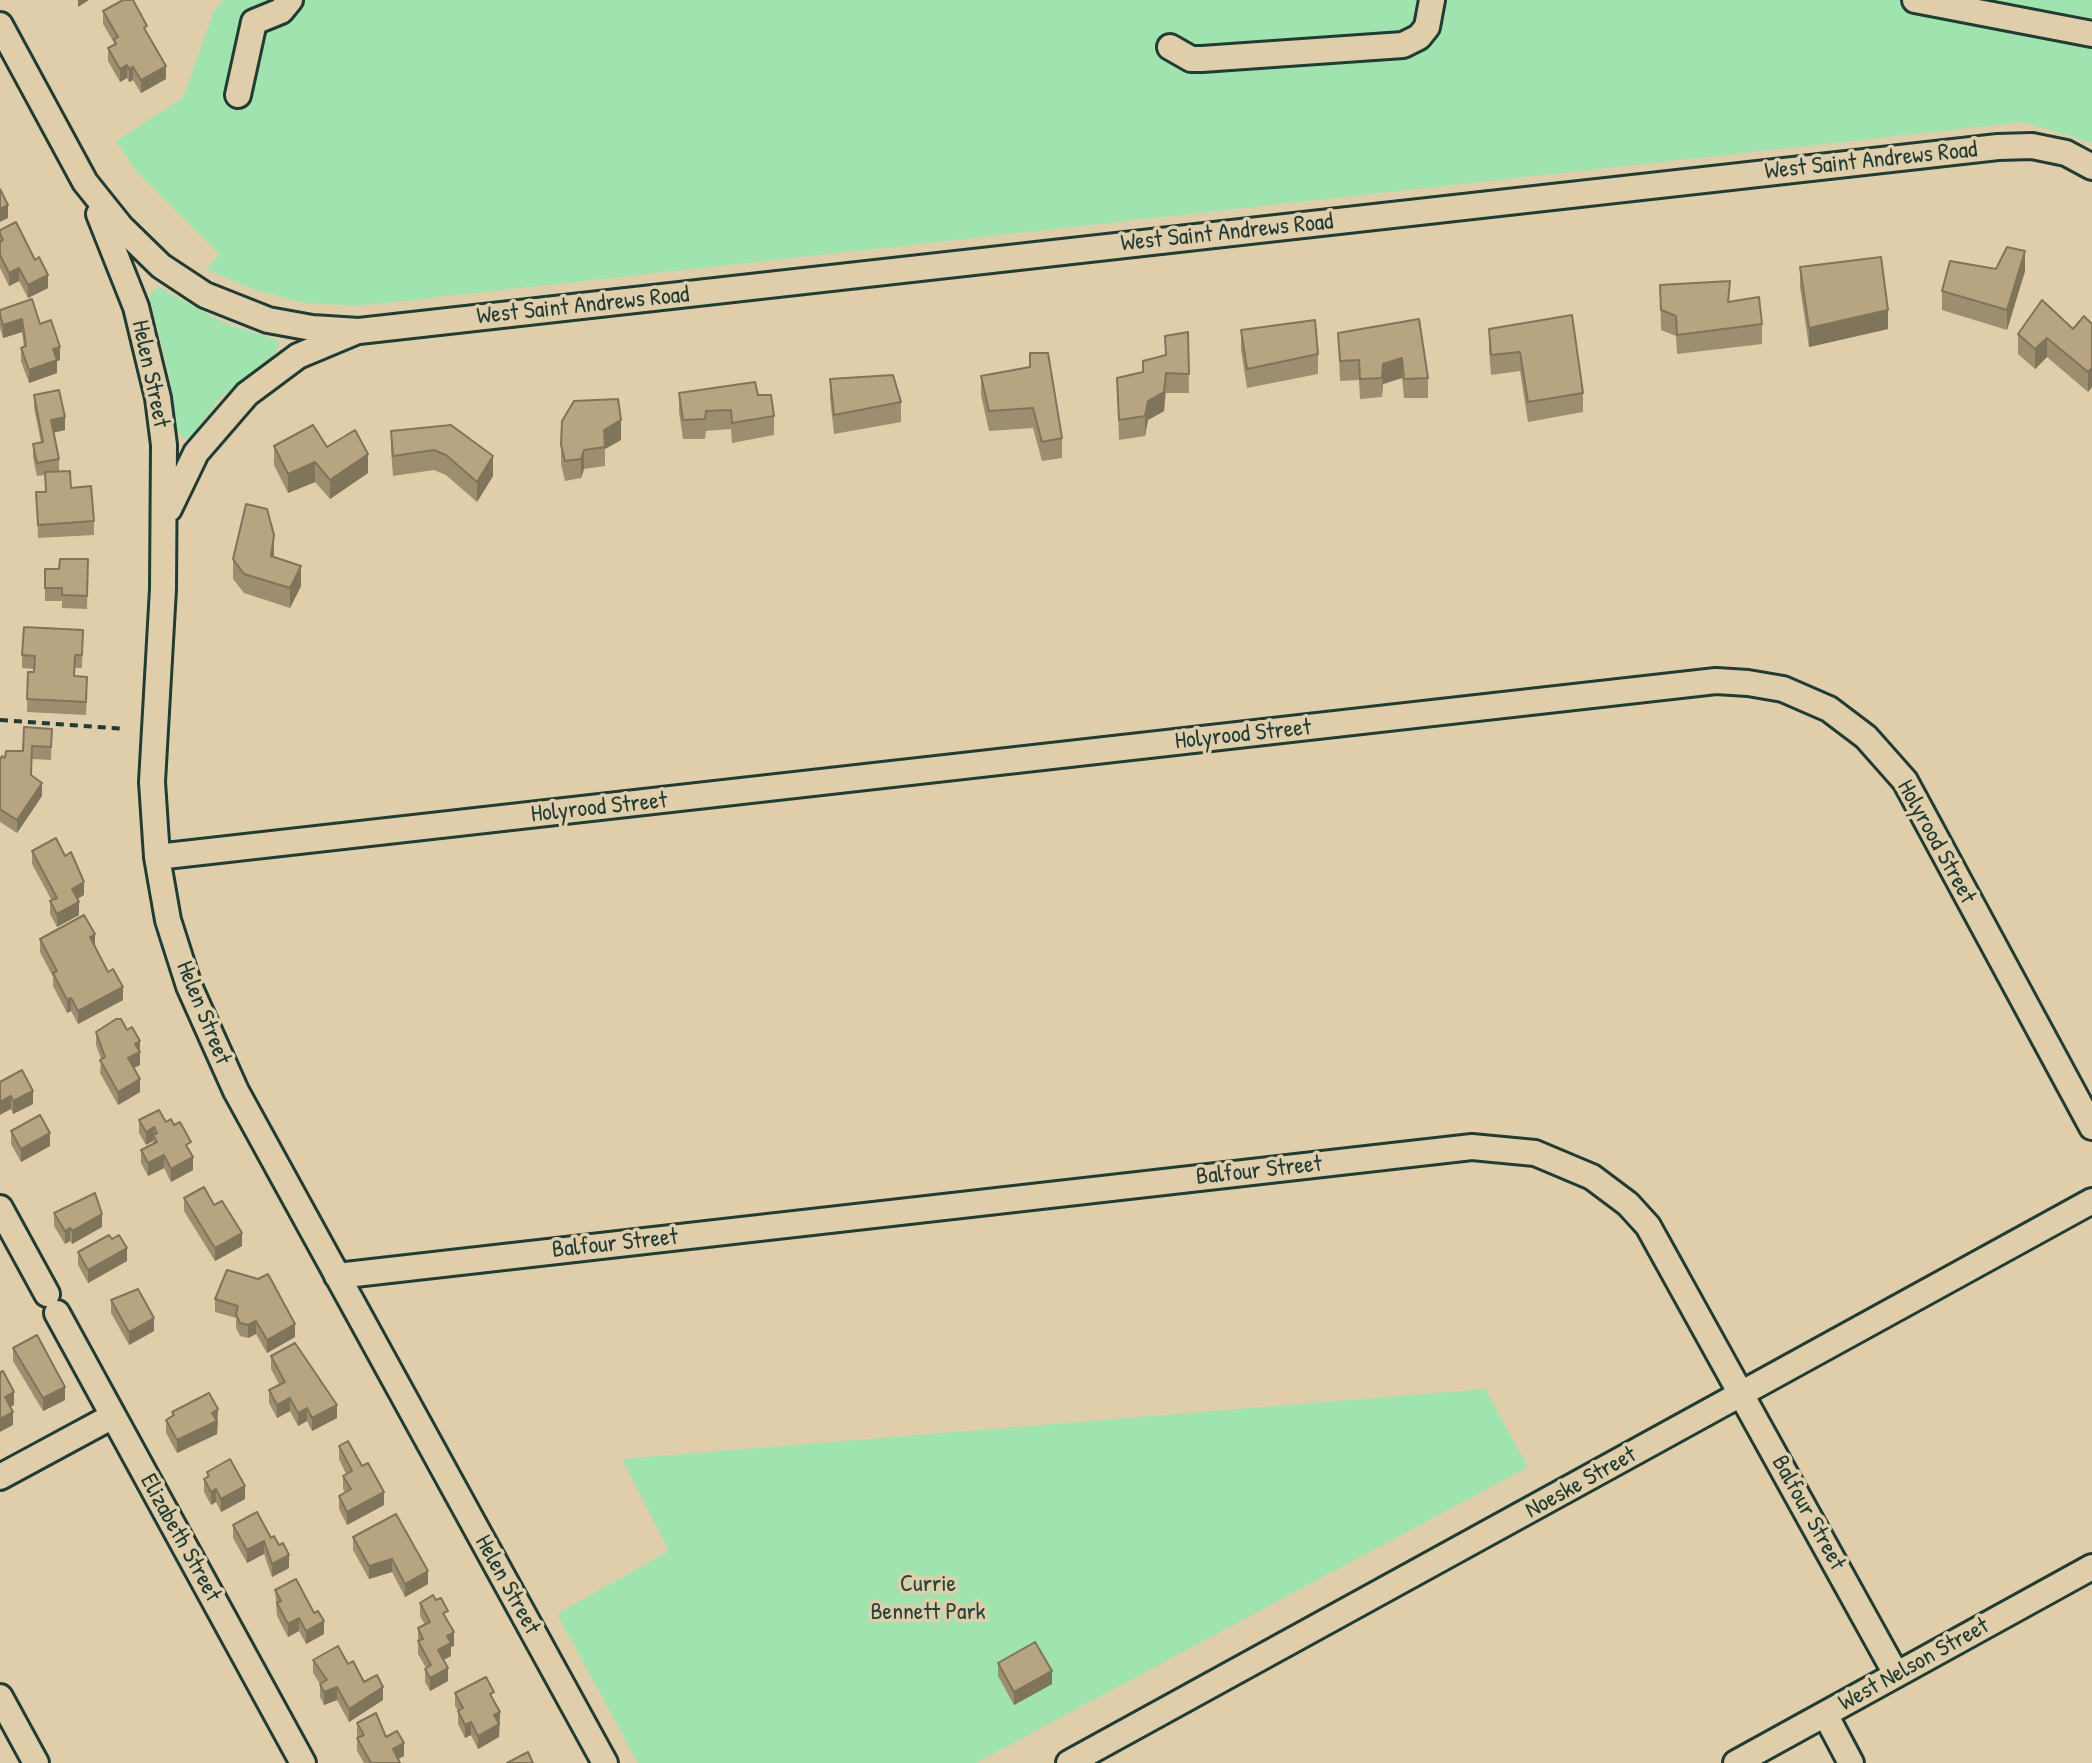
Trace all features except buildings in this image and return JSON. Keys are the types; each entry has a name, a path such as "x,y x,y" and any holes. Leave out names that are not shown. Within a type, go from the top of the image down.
{"street":[{"path":"238,95 254,22 281,11 290,0"},
{"path":"1170,47 1191,59 1202,59 1403,45 1419,37 1427,27 1432,0"},
{"path":"1915,0 2092,34"},
{"name":"West Saint Andrews Road","path":"0,25 85,182 121,227 161,266 205,295 268,320 312,328 359,331 1998,147 2032,146 2066,153 2092,167"},
{"name":"Helen Street","path":"85,182 118,257 148,350 164,445 166,517 152,782 157,857 168,920 189,986 210,1039 605,1763"},
{"name":"West Saint Andrews Road","path":"166,517 196,453 247,394 298,356 359,331"},
{"name":"Holyrood Street","path":"157,857 1716,681 1748,683 1783,689 1829,709 1866,737 1905,781 2092,1127"},
{"name":"Balfour Street","path":"337,1276 1495,1146 1535,1153 1573,1167 1628,1204 1666,1253 1896,1674"},
{"name":"Noeske Street","path":"1069,1763 2092,1201"},
{"name":"Elizabeth Street","path":"0,1209 303,1763"},
{"path":"0,1477 113,1416"},
{"name":"West Nelson Street","path":"1736,1763 2092,1567"},
{"path":"0,1697 36,1763"},
{"path":"1825,1714 1851,1763"}],"path":[{"path":"0,720 125,729"}],"green space":[{"path":"223,0 2092,0 2092,143 2023,122 357,306 305,303 252,289 207,269 219,254 137,172 116,141 183,98 214,11"},
{"path":"159,287 226,324 276,339 279,344 274,355 221,397 190,438 184,439 177,430 170,379 150,299 150,293"},
{"name":"Currie Bennett Park","path":"1485,1389 1528,1467 976,1763 638,1763 557,1614 669,1551 622,1459"}]}
